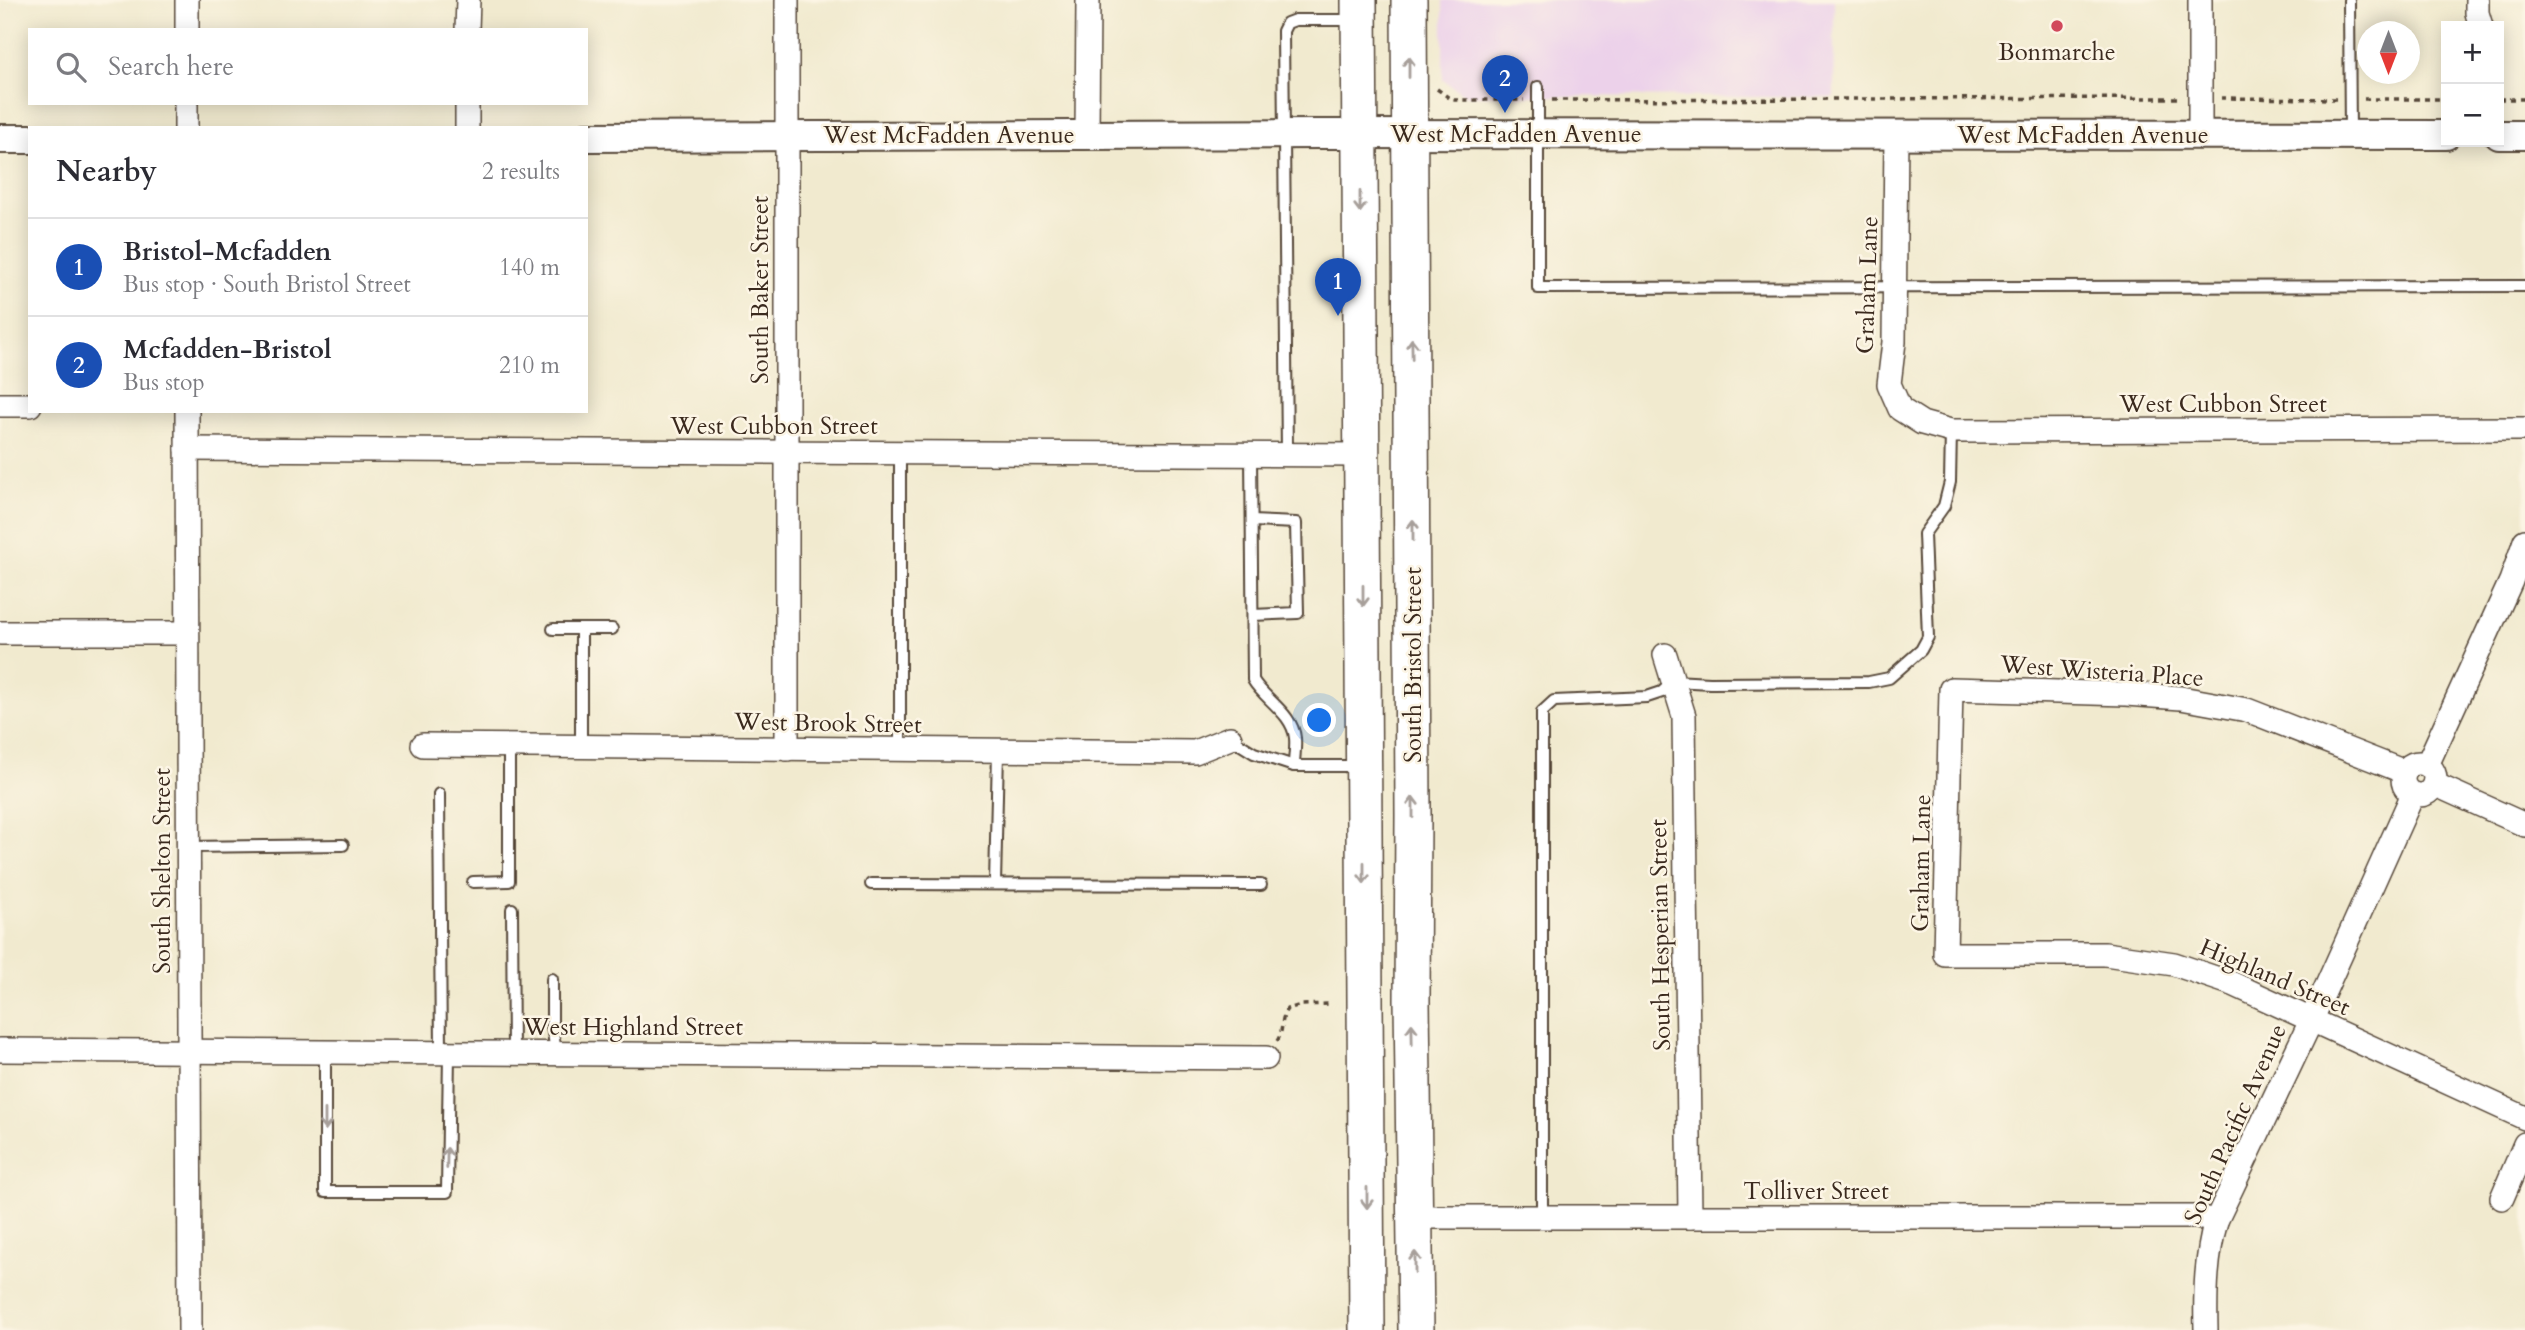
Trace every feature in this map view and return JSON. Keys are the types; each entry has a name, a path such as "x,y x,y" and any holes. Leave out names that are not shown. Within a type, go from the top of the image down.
{"main road":[{"name":"South Bristol Street","path":"1409,0 1412,1000 1416,1330"},
{"name":"South Bristol Street","path":"1359,10 1367,1330"},
{"path":"1366,1038 1395,1196 1415,1217"}],"street":[{"path":"187,0 187,28"},
{"path":"467,28 468,0"},
{"name":"South Baker Street","path":"787,0 787,749"},
{"path":"1087,135 1088,0"},
{"path":"2200,0 2200,135"},
{"path":"2477,0 2479,21"},
{"path":"186,105 186,126"},
{"path":"467,105 467,126"},
{"name":"West McFadden Avenue","path":"588,137 1284,134 2441,135"},
{"name":"Graham Lane","path":"1896,134 1894,342 1889,384 1900,409 1922,423"},
{"path":"2504,135 2525,135"},
{"path":"0,139 28,139"},
{"path":"0,405 28,405"},
{"name":"South Shelton Street","path":"187,413 190,1330"},
{"name":"West Cubbon Street","path":"1922,423 1951,431 2525,429"},
{"name":"West Cubbon Street","path":"187,449 1362,455"},
{"name":"South Pacific Avenue","path":"2206,1330 2208,1253 2216,1221 2311,1021 2511,581 2525,541"},
{"path":"0,633 187,634"},
{"name":"South Hesperian Street","path":"1665,655 1684,716 1690,1217"},
{"name":"Graham Lane","path":"1945,954 1951,689"},
{"name":"West Wisteria Place","path":"1951,689 2126,694 2181,698 2248,710 2420,779 2525,825"},
{"name":"West Brook Street","path":"423,745 1195,752 1230,738"},
{"name":"Highland Street","path":"1945,954 2105,954 2154,960 2201,972 2233,984 2525,1118"},
{"name":"West Highland Street","path":"0,1049 1266,1058"},
{"path":"2502,1198 2525,1144"},
{"name":"Tolliver Street","path":"1415,1217 2197,1217 2216,1221"}],"lane":[{"path":"2349,0 2350,135"},
{"path":"1287,454 1283,31 1287,23 1359,10"},
{"path":"1538,87 1538,288 2525,286"},
{"path":"1542,1217 1542,712 1554,701 1647,697 1662,692 1674,681 1869,682 1889,678 1921,650 1928,637 1924,534 1944,506 1950,482 1951,431"},
{"path":"900,453 900,750"},
{"path":"1251,454 1253,680 1290,723 1295,735 1294,766"},
{"path":"1252,521 1296,523 1298,613 1253,615"},
{"path":"553,629 612,629"},
{"path":"581,629 581,747"},
{"path":"1230,738 1254,753 1294,766 1364,766"},
{"path":"473,882 509,881 509,746"},
{"path":"995,884 998,751"},
{"path":"325,1052 325,1192 447,1192 439,794"},
{"path":"188,847 343,845"},
{"path":"871,884 1261,885"},
{"path":"512,909 513,1053"},
{"path":"552,979 552,1025 556,1053"}],"path":[{"path":"1410,89 1439,90 1452,100 2441,99"},
{"path":"2504,99 2525,99"},
{"path":"1266,1058 1282,1034 1284,1013 1287,1009 1301,1004 1329,1003"}],"shaded area":[{"path":"1443,0 1834,0 1834,97 1466,96 1443,80"}],"place":[{"name":"Bonmarche","path":"2057,26"},
{"name":"Mcfadden-Bristol","path":"1505,113"},
{"name":"Bristol-Mcfadden","path":"1338,316"}]}
